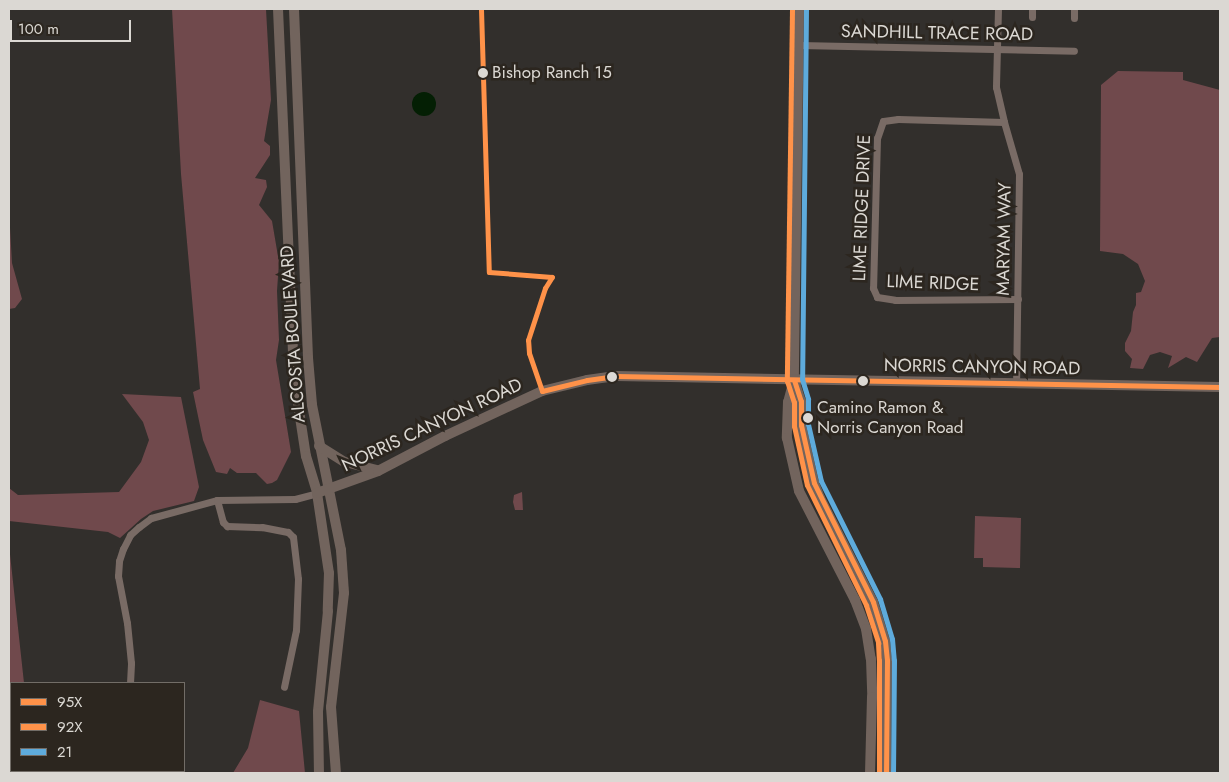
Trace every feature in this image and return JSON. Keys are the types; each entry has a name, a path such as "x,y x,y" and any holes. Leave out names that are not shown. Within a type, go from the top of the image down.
{"main road":[{"name":"ALCOSTA BOULEVARD","path":"278,9 294,378 303,439 317,493 329,573 328,611 318,712 319,773"},
{"name":"ALCOSTA BOULEVARD","path":"294,9 308,358 312,405 319,446 330,490 340,550 344,593 331,707 336,773"},
{"path":"799,9 794,380 788,402 787,438 794,472 808,511 855,600 866,629 871,659 870,773"},
{"name":"NORRIS CANYON ROAD","path":"317,493 330,490 378,471 454,432 556,386 616,376 1220,386"},
{"path":"794,380 801,401 801,425 814,482 820,498 873,602 885,640 887,660 886,773"},
{"path":"319,446 345,462 378,471"}],"street":[{"name":"MARYAM WAY","path":"998,9 996,87 1019,174 1016,384"},
{"path":"1074,9 1074,18"},
{"name":"SANDHILL TRACE ROAD","path":"799,45 1074,51"},
{"name":"LIME RIDGE DRIVE","path":"877,297 873,288 874,188 876,138 883,121 898,119 1004,122"},
{"name":"LIME RIDGE","path":"877,297 895,300 1018,299"},
{"path":"130,682 132,663 128,623 118,576 119,561 130,535 151,518 216,500 295,499 317,493"},
{"path":"216,500 223,522 227,526 262,527 288,532 293,537 298,579 296,630 284,687"}],"shaded area":[{"path":"172,9 266,9 271,100 264,141 270,146 270,155 255,178 266,180 267,187 259,205 272,221 279,262 277,291 279,340 276,360 291,452 277,480 272,483 267,484 256,473 237,473 230,468 227,474 216,472 203,440 193,392 200,389 181,174"},
{"path":"1118,71 1183,72 1183,80 1220,90 1220,337 1212,338 1197,362 1186,357 1168,368 1172,356 1160,352 1150,355 1143,369 1130,368 1132,359 1125,351 1125,343 1131,331 1133,312 1136,305 1136,293 1141,292 1145,281 1138,264 1123,254 1100,251 1101,85"},
{"path":"419,92 429,92 436,99 436,109 429,116 419,116 412,109 412,99"},
{"path":"9,210 12,263 22,299 15,308 9,309"},
{"path":"122,394 181,397 199,487 194,501 153,511 120,538 108,532 9,521 9,488 18,495 119,492 141,462 149,440 143,422"},
{"path":"522,492 523,510 515,510 514,495"},
{"path":"975,516 1021,518 1020,568 983,567 983,558 974,558"},
{"path":"9,545 24,682 10,682 9,691"},
{"path":"260,700 299,711 305,773 233,773 248,748"}],"transit line":[{"name":"95X","path":"481,9 489,272"},
{"name":"92X","path":"792,9 787,381 794,402 794,426 807,485 866,605 878,643 879,773"},
{"name":"21","path":"806,9 802,379 808,399 808,424 821,481 880,599 892,639 894,660 893,773"},
{"name":"95X","path":"489,272 552,277"},
{"name":"95X","path":"542,391 529,353 528,340 545,288 552,277"},
{"name":"95X","path":"542,391 587,380 616,376 1220,387"},
{"name":"95X","path":"794,380 801,401 801,425 814,483 873,602 885,641 887,660 886,773"}],"place":[{"name":"Bishop Ranch 15","path":"483,73"},
{"name":"Camino Ramon & Norris Canyon Road","path":"808,418"}]}
